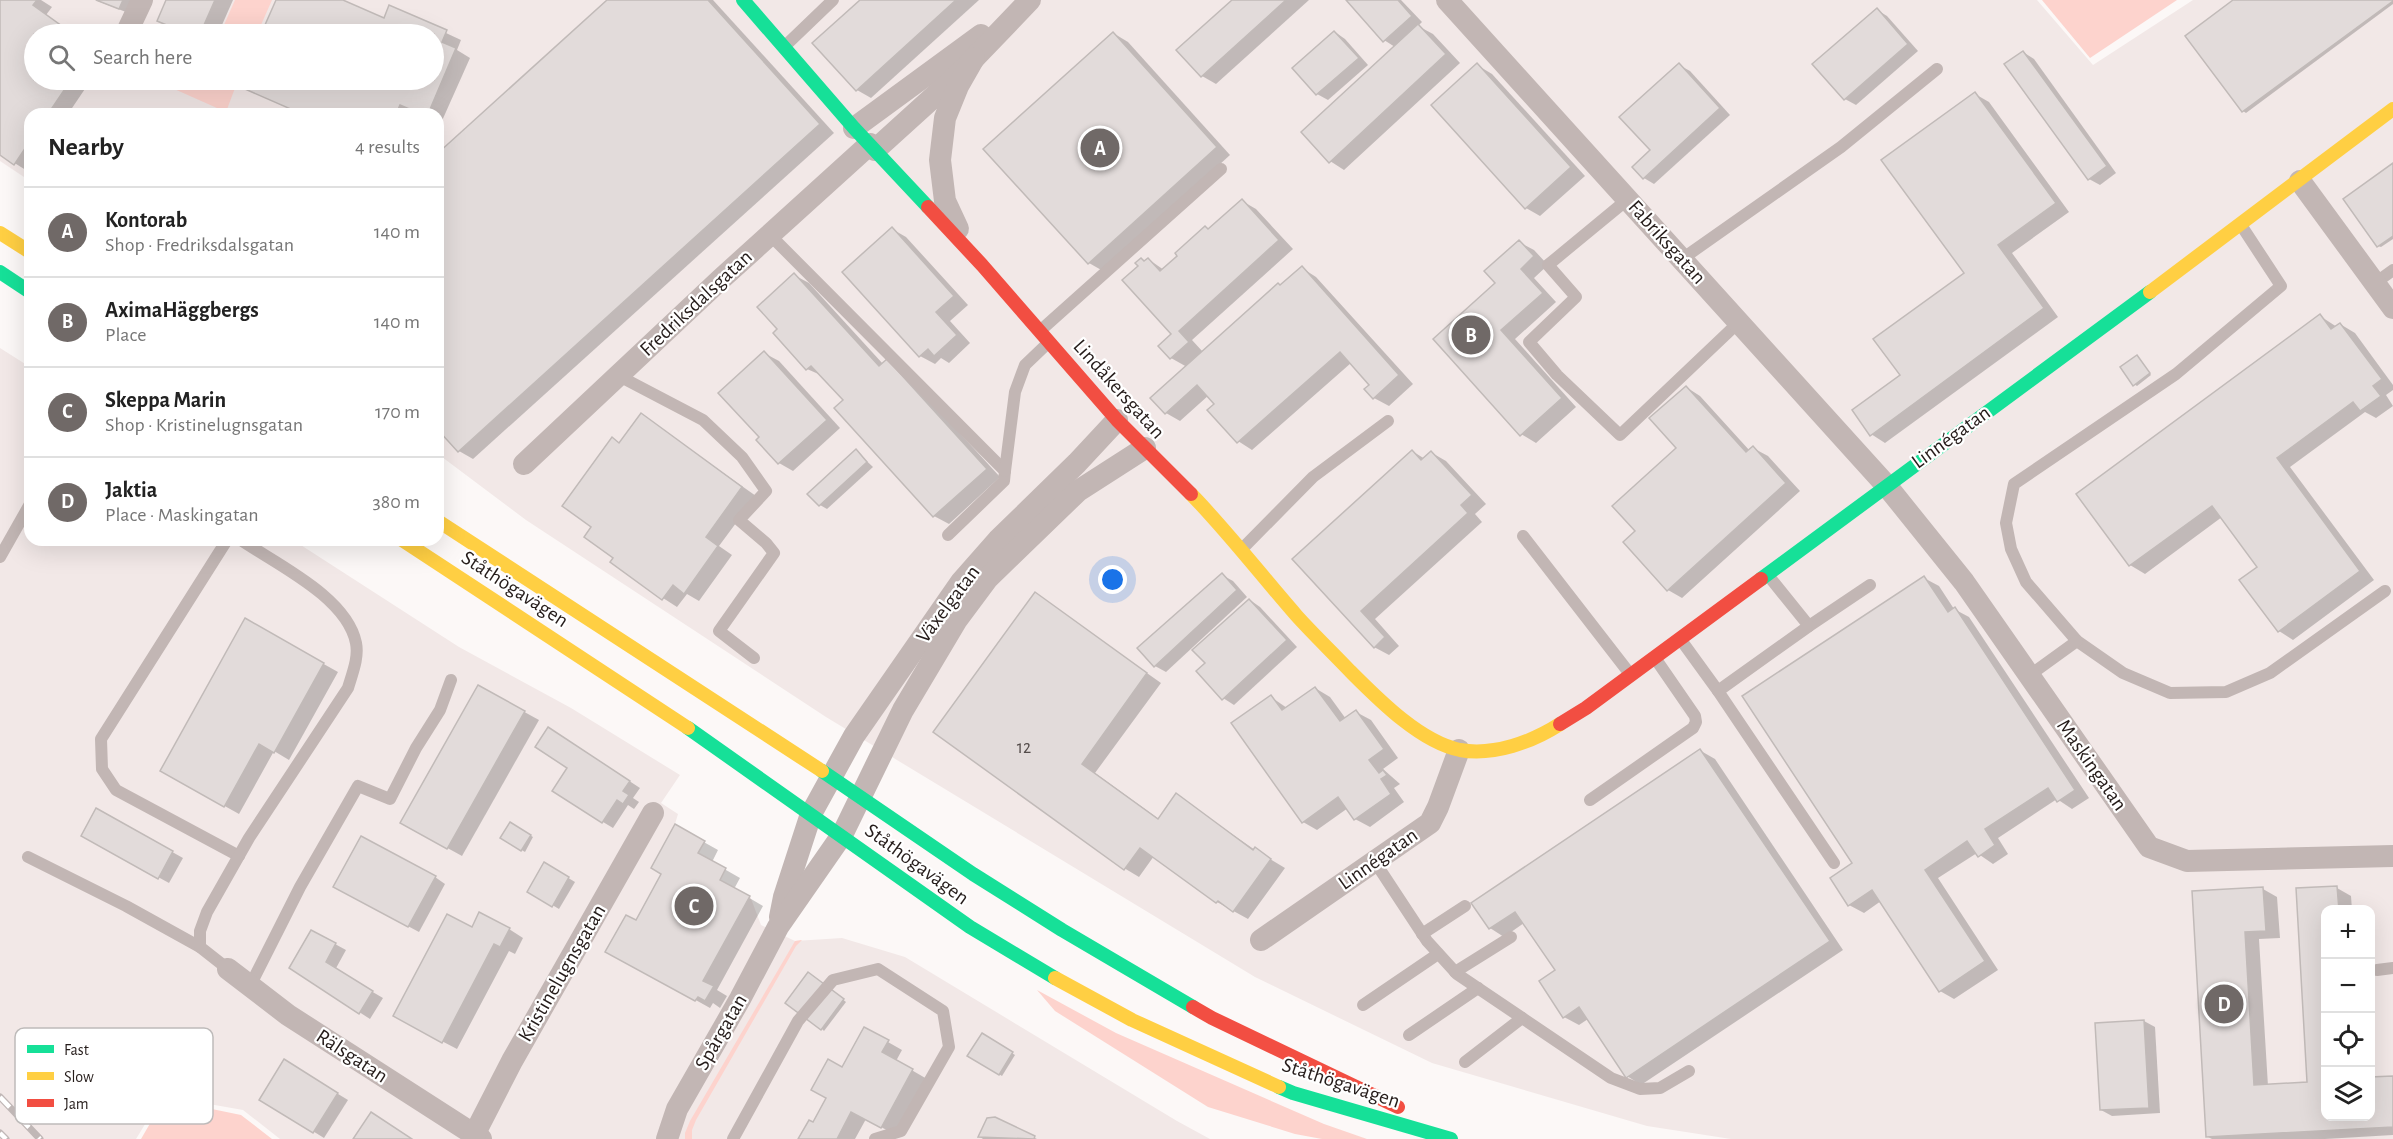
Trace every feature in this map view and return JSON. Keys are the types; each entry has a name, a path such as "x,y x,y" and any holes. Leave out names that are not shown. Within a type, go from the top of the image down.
{"main road":[{"name":"Lindåkersgatan","path":"743,0 866,140 982,265 1117,420 1215,519 1297,616 1391,712 1433,739 1459,750 1499,749"},
{"name":"Linnégatan","path":"1499,749 1538,738 1587,708 1887,484 2300,181 2393,109"},
{"path":"0,232 24,248"},
{"path":"0,272 24,288"},
{"name":"Ståthögavägen","path":"444,525 830,776 973,874 1134,974 1212,1018 1464,1139"},
{"name":"Ståthögavägen","path":"411,546 683,724 970,927 1067,986 1132,1020 1293,1093 1450,1139"}],"street":[{"path":"131,24 142,0"},
{"name":"Fredriksdalsgatan","path":"524,464 771,235 942,65 1024,0"},
{"name":"Fredriksdalsgatan","path":"866,140 923,108 1030,0"},
{"name":"Fabriksgatan","path":"1447,0 1887,484"},
{"name":"Fredriksdalsgatan","path":"974,58 958,86 945,118 940,160 945,201 957,228 982,265"},
{"path":"2300,181 2384,276 2393,308"},
{"name":"Växelgatan","path":"812,814 830,776 854,736 961,582 998,540 1063,478 1117,420"},
{"name":"Växelgatan","path":"860,797 903,711 934,657 956,621 988,578 1078,491 1144,448"},
{"name":"Maskingatan","path":"1887,484 1964,582 2149,848 2187,861 2393,856"},
{"name":"Linnégatan","path":"1261,940 1430,822 1438,807 1459,750"},
{"name":"Spårgatan","path":"667,1139 677,1109 778,927 842,835 860,797"},
{"name":"Kristinelugnsgatan","path":"478,1137 512,1061 652,813"},
{"name":"Spårgatan","path":"778,927 784,897 812,814"},
{"name":"Rälsgatan","path":"228,969 288,1015 478,1137"}],"lane":[{"path":"784,47 833,0"},
{"path":"1682,259 1841,147 1937,69"},
{"path":"948,535 1004,482 1015,392 1024,365 1045,337 1221,170"},
{"path":"1628,199 1548,265 1576,297 1529,342 1557,375 1620,435 1739,322"},
{"path":"2241,224 2281,286 2176,374 2013,484 2006,523 2011,549 2026,582 2077,641 2123,674 2170,693 2226,692 2270,673 2385,591"},
{"path":"771,235 1005,471"},
{"path":"619,376 702,420 742,457 766,491 739,520 774,553 719,631 754,658"},
{"path":"1241,550 1313,477 1388,421"},
{"path":"0,557 24,515"},
{"path":"1522,536 1631,675"},
{"path":"223,546 101,740 102,769 116,790 239,856"},
{"path":"200,947 200,931 207,912 239,856 348,688 356,662 356,642 349,626 337,610 316,587 251,546"},
{"path":"1767,573 1809,627"},
{"path":"1718,691 1870,585"},
{"path":"1680,639 1718,691 1833,863"},
{"path":"2030,675 2077,641"},
{"path":"1590,800 1693,728 1696,722 1695,716 1654,657"},
{"path":"250,986 300,886 358,786 390,799 416,748 440,710 451,680"},
{"path":"28,857 126,906 200,947 228,969"},
{"path":"1375,862 1422,934 1455,972 1611,1078 1640,1089 1660,1088 1689,1071"},
{"path":"1422,934 1465,906"},
{"path":"1455,972 1511,937"},
{"path":"1363,1005 1438,954"},
{"path":"2377,970 2393,968"},
{"path":"733,1139 798,1021 833,980 878,969 943,1011 949,1047 901,1131 875,1139"},
{"path":"1409,1035 1478,988"},
{"path":"1465,1062 1522,1018"}],"shaded area":[{"path":"0,0 2037,0 2093,65 2193,0 2393,0 2393,1139 1731,1139 1647,1126 1432,1063 1255,977 826,717 526,520 444,458 444,108 24,108 24,177 0,161"},
{"path":"235,0 272,0 261,24 224,24"},
{"path":"2042,0 2177,0 2090,58"},
{"path":"176,90 234,90 228,108 217,108"},
{"path":"0,348 24,363 24,546 302,546 459,647 571,708 680,775 661,803 678,814 675,824 705,841 698,853 726,868 720,880 750,896 761,925 795,941 842,938 905,957 1210,1139 280,1139 243,1110 213,1105 213,1028 15,1028 15,1124 145,1124 136,1139 0,1139"},
{"path":"802,940 796,946 696,1120 692,1130 692,1139 685,1139 690,1121 795,941"},
{"path":"1037,990 1116,1033 1324,1124 1367,1139 1322,1139 1295,1134 1208,1107 1055,1011"},
{"path":"213,1109 241,1115 272,1139 141,1139 150,1124 213,1124"}],"building":[{"path":"0,0 37,0 33,5 59,24 24,24 24,90 64,90 52,108 24,108 24,150 14,165 0,155"},
{"path":"96,0 123,0 119,9"},
{"path":"166,0 215,0 204,24 164,24 157,21"},
{"path":"276,0 343,0 384,18 389,5 433,24 265,24"},
{"path":"607,0 708,0 820,124 458,452 444,437 444,148"},
{"path":"860,0 956,0 856,91 812,43"},
{"path":"1232,0 1286,0 1201,77 1176,50"},
{"path":"1346,0 1398,0 1412,16 1383,42"},
{"path":"2233,0 2393,1 2242,112 2185,36"},
{"path":"1877,8 1908,44 1844,100 1812,64"},
{"path":"1418,24 1446,54 1329,163 1301,132"},
{"path":"1334,31 1359,58 1316,95 1292,68"},
{"path":"1113,32 1217,147 1088,264 983,149"},
{"path":"444,43 456,48 444,76"},
{"path":"2023,51 2107,166 2088,180 2004,64"},
{"path":"1477,63 1571,167 1525,209 1431,105"},
{"path":"1679,63 1720,108 1643,179 1632,167 1650,150 1619,117"},
{"path":"247,90 438,90 431,108 407,108 400,105 399,108 288,108"},
{"path":"1975,92 2056,203 1998,245 2044,308 1870,436 1852,410 1900,375 1873,339 1964,273 1881,160"},
{"path":"2393,163 2393,236 2377,247 2343,199"},
{"path":"1242,199 1279,240 1179,331 1189,342 1170,359 1158,346 1171,334 1122,280 1138,266 1135,263 1141,258 1144,261 1148,258 1160,271 1177,256 1175,253 1205,226 1208,229"},
{"path":"892,227 954,296 936,312 957,335 934,356 928,349 919,357 842,272"},
{"path":"1519,240 1534,256 1521,269 1543,293 1501,330 1562,398 1520,436 1433,339 1495,283 1484,271"},
{"path":"1302,266 1399,375 1373,399 1364,389 1369,385 1340,352 1237,443 1207,410 1214,404 1197,385 1165,414 1150,398 1278,283 1280,285"},
{"path":"794,273 879,366 887,359 987,469 933,517 834,408 843,400 811,366 806,370 773,333 777,329 757,307"},
{"path":"2320,314 2331,329 2340,323 2382,379 2373,386 2381,396 2360,411 2353,402 2277,458 2360,571 2278,632 2239,580 2257,567 2212,506 2129,566 2076,494"},
{"path":"764,351 827,420 778,464 756,440 759,437 718,393"},
{"path":"2137,355 2150,373 2133,386 2120,367"},
{"path":"1686,386 1746,452 1753,446 1786,483 1667,591 1623,542 1635,531 1612,506 1676,448 1649,418"},
{"path":"641,413 742,487 706,537 718,546 684,594 673,585 662,600 610,562 613,558 584,537 591,527 562,506 612,437 619,443"},
{"path":"856,449 867,462 819,506 807,494"},
{"path":"1412,450 1421,460 1431,451 1472,495 1461,505 1468,513 1361,611 1385,637 1374,648 1292,559"},
{"path":"1222,573 1237,590 1154,667 1137,648"},
{"path":"1924,576 1948,612 1955,607 2075,790 2057,802 2048,788 1985,829 1995,845 1978,857 1967,841 1925,870 1985,961 1939,992 1872,890 1848,906 1830,878 1852,863 1742,696"},
{"path":"1035,592 1147,673 1082,764 1158,819 1176,793 1253,850 1255,847 1271,859 1233,912 1218,901 1216,903 1140,848 1124,870 933,732"},
{"path":"1249,599 1287,640 1222,700 1196,671 1205,663 1192,650"},
{"path":"245,618 324,663 274,753 259,744 224,807 160,771"},
{"path":"478,685 525,711 447,849 400,823"},
{"path":"1315,687 1340,721 1356,710 1384,749 1369,760 1379,773 1383,770 1387,775 1381,779 1391,794 1354,820 1338,797 1302,823 1231,723 1271,695 1282,710"},
{"path":"548,727 630,781 623,791 629,795 623,804 617,800 602,823 552,791 567,768 535,747"},
{"path":"1700,749 1830,941 1626,1078 1579,1007 1563,1018 1539,981 1555,970 1515,912 1489,929 1471,903"},
{"path":"96,808 173,851 158,879 81,836"},
{"path":"510,822 531,835 521,851 500,838"},
{"path":"675,824 705,841 698,853 726,868 720,880 750,896 703,981 714,986 705,1001 698,997 695,1001 605,952 626,915 636,920 661,874 651,868"},
{"path":"361,836 436,876 408,927 333,887"},
{"path":"544,862 569,877 552,907 527,892"},
{"path":"2337,886 2339,905 2321,905 2321,1121 2375,1121 2375,1077 2393,1076 2393,1127 2206,1137 2192,891 2263,887 2266,931 2245,932 2254,1085 2307,1082 2296,888"},
{"path":"479,912 510,928 500,947 494,944 442,1043 393,1016 447,914 472,927"},
{"path":"311,930 336,943 326,962 373,991 359,1014 289,968"},
{"path":"808,972 844,999 821,1030 785,1003"},
{"path":"2144,1020 2149,1108 2100,1110 2095,1023"},
{"path":"864,1027 889,1040 882,1052 913,1069 881,1128 851,1112 837,1139 798,1139 809,1120 813,1122 826,1098 811,1090 828,1059 842,1067"},
{"path":"982,1033 1013,1052 999,1075 967,1056"},
{"path":"284,1059 338,1093 313,1133 259,1100"},
{"path":"371,1112 412,1139 353,1139"},
{"path":"995,1117 1035,1136 1034,1139 978,1137 987,1118"}],"railway":[{"path":"0,1097 15,1113"},
{"path":"26,1124 40,1139"},
{"path":"0,1133 6,1139"}],"traffic: fast":[{"path":"743,0 854,128 928,207"},
{"path":"0,272 24,288"},
{"path":"1761,579 2150,292"},
{"path":"688,728 970,927 1055,978"},
{"path":"822,771 973,874 1062,930 1193,1007"},
{"path":"1279,1087 1451,1139"}],"traffic: slow":[{"path":"2150,292 2393,109"},
{"path":"0,233 24,248"},
{"path":"1191,494 1316,636 1361,682 1415,729 1430,738 1460,750 1486,751 1525,742 1560,724"},
{"path":"444,525 822,771"},
{"path":"411,546 688,728"},
{"path":"1055,978 1132,1020 1279,1087"}],"traffic: jam":[{"path":"928,207 982,265 1117,420 1191,494"},
{"path":"1560,724 1586,708 1761,579"},
{"path":"1193,1007 1398,1107"}],"place":[{"name":"Kontorab","path":"1100,148"},
{"name":"AximaHäggbergs","path":"1471,335"},
{"name":"Skeppa Marin","path":"694,906"},
{"name":"Jaktia","path":"2224,1004"}]}
